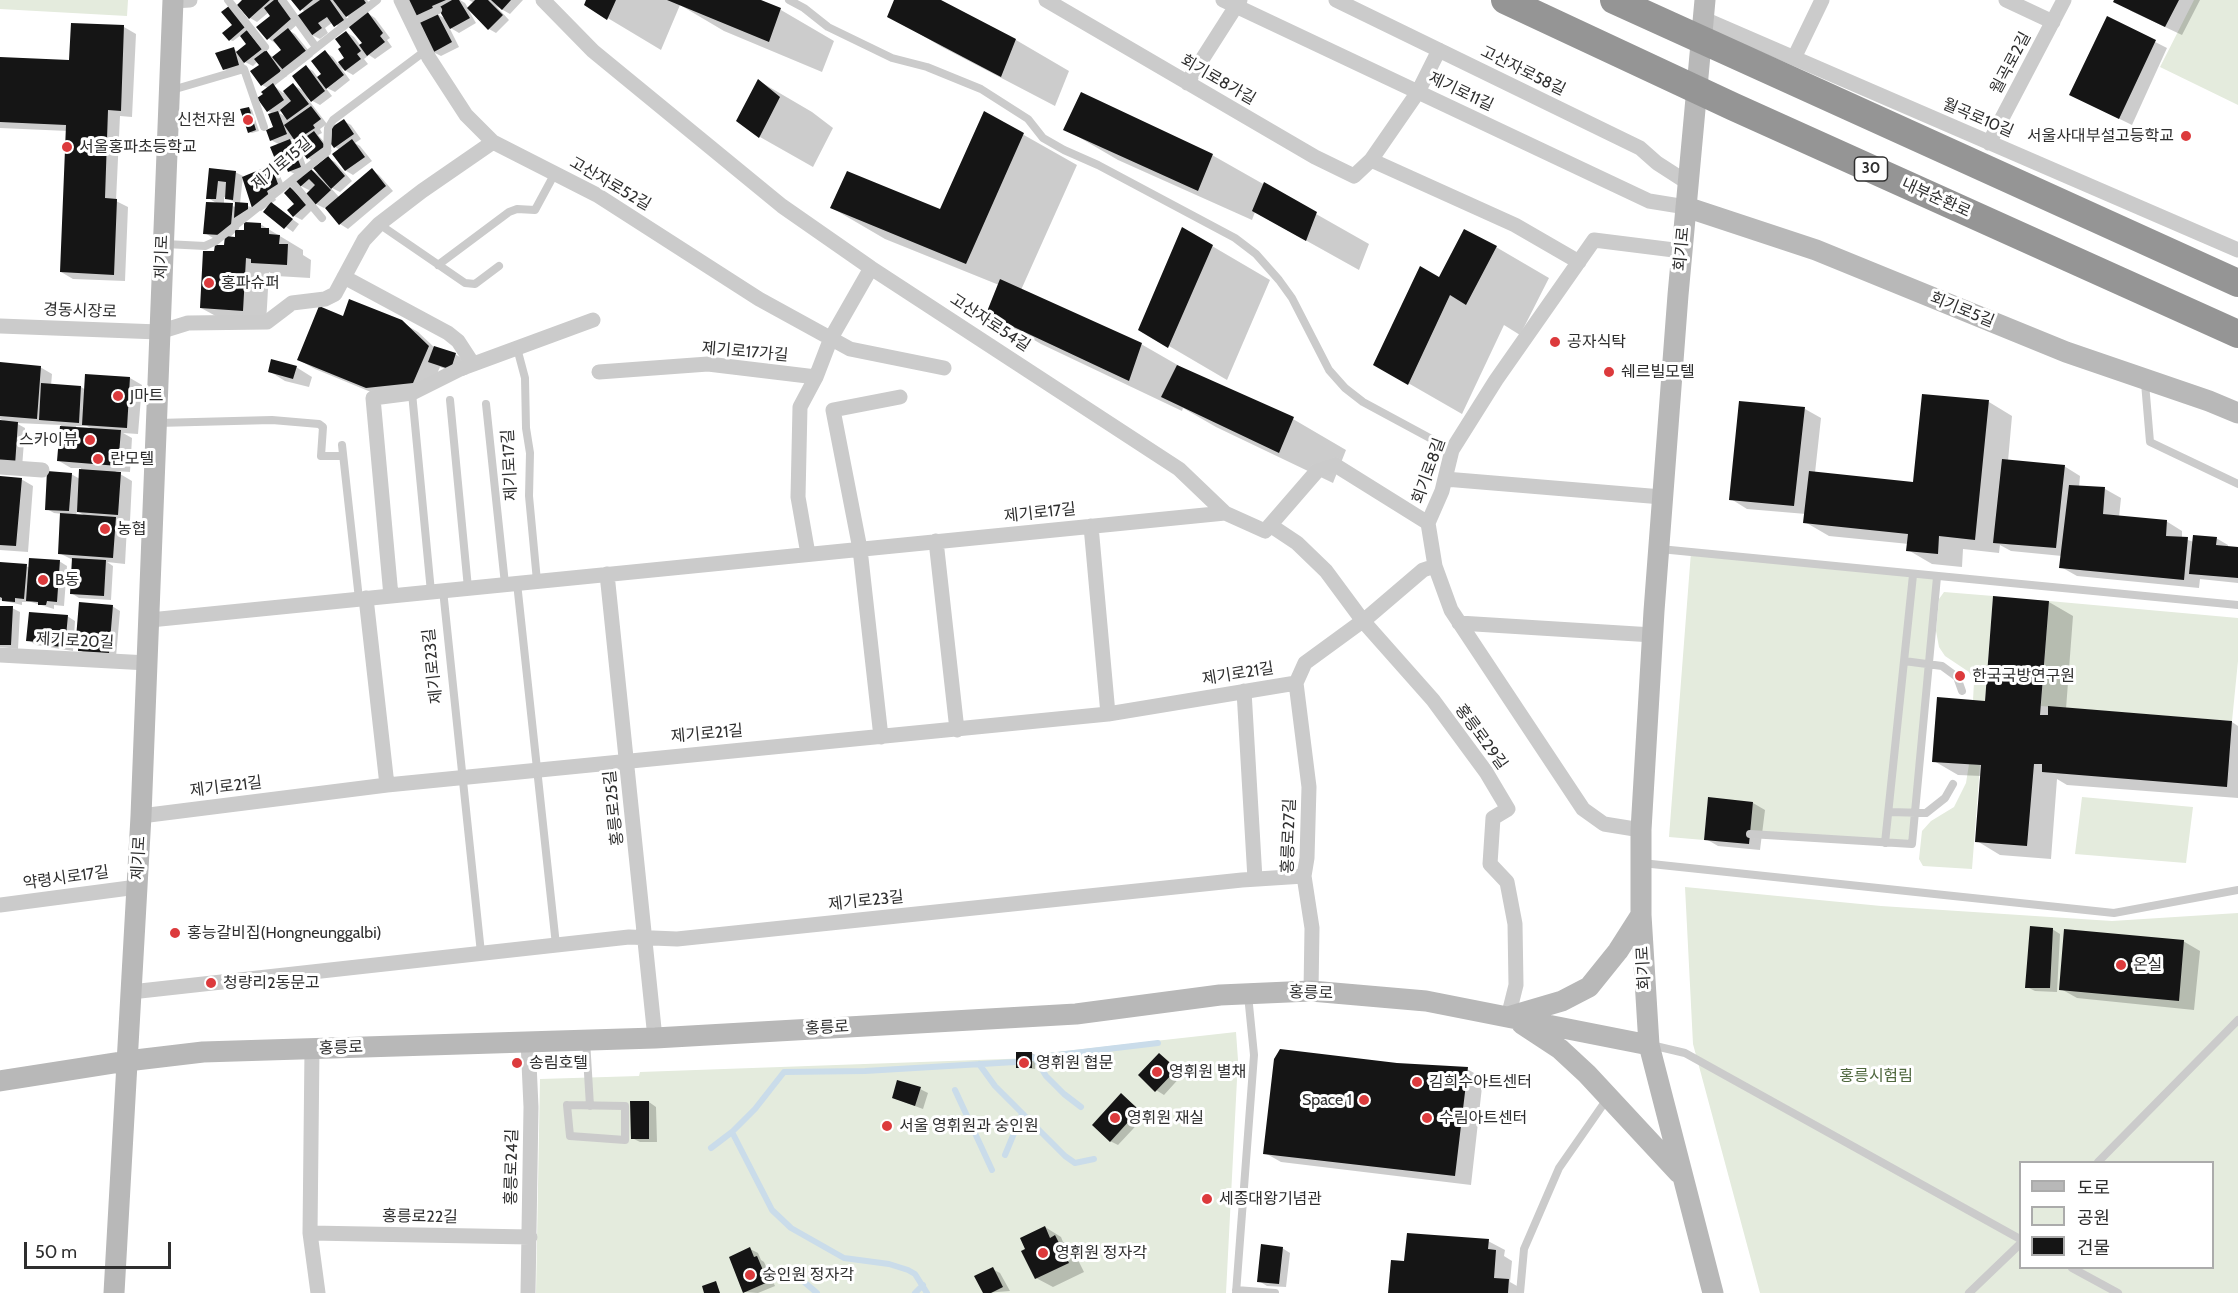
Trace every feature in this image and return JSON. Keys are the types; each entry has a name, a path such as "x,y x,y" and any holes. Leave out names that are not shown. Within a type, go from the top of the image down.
{"highway":[{"name":"내부순환로","path":"1505,0 1745,112 2238,334"},
{"path":"1614,0 2238,283"}],"main road":[{"name":"제기로","path":"114,1293 150,620 169,91 179,0"},
{"name":"회기로","path":"1704,9 1658,549 1641,830 1641,915 1649,1045 1713,1293"},
{"name":"회기로5길","path":"1686,207 1816,250 2066,352 2238,413"},
{"path":"1508,1017 1562,1001 1589,987 1618,951 1641,915"},
{"name":"홍릉로","path":"0,1081 127,1061 203,1052 655,1038 1076,1014 1248,993 1311,990 1426,1001 1649,1045"},
{"path":"1508,1017 1536,1032 1560,1049 1609,1096 1683,1177"}],"street":[{"name":"고산자로52길","path":"401,0 426,51 466,115 494,142 597,195 759,299 850,349 944,368"},
{"name":"고산자로54길","path":"543,0 594,51 782,206 871,268 1179,469 1225,513 1265,531 1270,525"},
{"name":"회기로8가길","path":"1046,0 1315,157 1354,176 1371,160 1418,92 1439,50"},
{"name":"고산자로58길","path":"1336,0 1640,148 1657,163 1688,183"},
{"path":"1794,58 1821,0"},
{"path":"2006,0 2053,22"},
{"name":"월곡로2길","path":"1989,142 2064,0"},
{"path":"1187,83 1233,2"},
{"name":"제기로11길","path":"1233,2 1649,201 1686,207"},
{"name":"월곡로10길","path":"1704,9 1794,58 2238,250"},
{"path":"159,332 188,323 267,322 292,303 331,297 339,289 364,240 379,224 422,191 494,142"},
{"path":"1371,160 1515,225 1579,262"},
{"name":"회기로8길","path":"1641,830 1604,824 1582,809 1451,610 1435,566 1428,523 1445,479 1452,450 1496,380 1594,240 1682,251"},
{"path":"808,554 798,497 800,407 816,377 831,338 871,268"},
{"path":"344,277 448,333 458,341 473,364"},
{"path":"391,596 373,398 412,393 473,364 593,320"},
{"name":"경동시장로","path":"0,326 159,332"},
{"name":"제기로17가길","path":"599,372 708,364 816,377"},
{"path":"881,737 860,549 833,410 900,397"},
{"path":"1270,525 1317,471 1335,465 1428,523"},
{"path":"0,467 42,470"},
{"path":"1445,479 1662,497"},
{"name":"제기로17길","path":"150,620 1225,513"},
{"name":"홍릉로29길","path":"1270,525 1297,543 1326,571 1363,621 1433,700 1486,772 1508,809 1493,818 1490,864 1507,882 1515,924 1516,985 1508,1017"},
{"path":"1091,526 1108,714"},
{"path":"936,541 957,730"},
{"name":"제기로21길","path":"141,816 537,769 1108,714 1296,684 1305,663 1363,621 1423,570 1435,566"},
{"name":"홍릉로25길","path":"607,574 655,1038"},
{"path":"363,599 387,785"},
{"path":"1459,623 1653,635"},
{"name":"제기로20길","path":"0,655 148,663"},
{"name":"홍릉로27길","path":"1296,684 1309,786 1307,858 1304,876 1312,928 1311,990"},
{"path":"1244,691 1255,879"},
{"name":"제기로23길","path":"131,992 629,937 677,939 1255,879 1304,876"},
{"name":"약령시로17길","path":"0,906 137,886"},
{"name":"홍릉로24길","path":"528,1041 531,1107 528,1293"},
{"path":"312,1048 310,1233 318,1293"},
{"name":"홍릉로22길","path":"310,1233 530,1237"}],"lane":[{"path":"228,0 265,47"},
{"path":"282,0 316,47"},
{"path":"284,73 377,0"},
{"path":"789,0 804,8 828,27 892,58 927,67 981,88 1028,119 1043,138 1234,238 1256,254 1279,280 1292,298 1329,370 1346,388 1363,402 1452,450"},
{"path":"412,22 438,10"},
{"name":"제기로15길","path":"162,243 210,245 327,152 328,128 333,120 426,51"},
{"path":"169,91 244,69 264,128"},
{"path":"438,265 509,212 518,209 535,210 555,173"},
{"path":"291,181 322,218"},
{"path":"379,224 470,284 479,282 499,266"},
{"name":"제기로17길","path":"517,348 525,374 526,428 531,453 529,496 537,581"},
{"path":"2144,379 2150,442 2238,484"},
{"path":"412,393 437,591"},
{"path":"450,400 468,588"},
{"name":"제기로17길","path":"486,404 511,584"},
{"path":"156,423 272,420 320,424 322,427 321,456 343,456"},
{"path":"342,445 363,599"},
{"path":"1658,549 1937,578 2238,605"},
{"path":"1886,843 1913,575"},
{"path":"1750,834 1912,844 1937,578"},
{"path":"511,584 537,769 556,945"},
{"name":"제기로23길","path":"437,591 463,777 480,953"},
{"path":"1904,661 1942,666 1957,677 1962,692"},
{"path":"1889,812 1926,813 1945,798 1953,784"},
{"path":"1642,862 2114,913 2238,890"},
{"path":"1248,993 1254,1055 1236,1292 1275,1293"},
{"path":"2099,1161 2238,1020"},
{"path":"586,1039 590,1106"},
{"path":"1649,1045 1685,1053 2019,1238"},
{"path":"1520,1293 1524,1249 1559,1168 1609,1096"},
{"path":"567,1105 590,1106 625,1106 625,1140 570,1136 567,1105"},
{"path":"1969,1293 2019,1245"},
{"path":"2074,1269 2118,1293"}],"green space":[{"path":"0,0 128,0 127,16 0,9"},
{"path":"2194,0 2238,0 2238,105 2160,67"},
{"path":"1691,552 1937,577 1912,844 1750,834 1753,802 1708,798 1704,840 1669,837"},
{"path":"1944,592 1993,596 1985,701 1973,700 1974,682 1969,672 1945,656 1939,647 1936,631 1939,599"},
{"path":"2049,601 2238,618 2238,661 2232,721 2041,706"},
{"path":"1969,764 1980,765 1972,869 1923,866 1919,859 1922,831 1931,821 1954,807 1966,783"},
{"path":"2082,797 2193,807 2186,863 2075,854"},
{"name":"홍릉시험림","path":"1685,887 1881,906 2112,921 2238,913 2238,1293 1760,1293 1693,1044"},
{"name":"서울 영휘원과 숭인원","path":"1236,1032 1238,1060 1226,1293 536,1293 540,1079 639,1076 640,1072 1033,1058 1038,1054"}],"pier":[{"path":"1454,0 1643,0 1674,14 1668,47 2013,203 2238,300 2238,330 1664,74 1661,96"}],"building":[{"path":"242,0 270,0 249,19 237,5"},
{"path":"274,0 278,0 292,18 267,40 256,27 270,16 264,8"},
{"path":"291,0 313,0 300,11"},
{"path":"320,0 330,0 344,20 334,27 327,17 318,23 322,28 311,36 297,16"},
{"path":"333,0 364,0 366,3 346,17"},
{"path":"407,0 446,0 432,6 434,10 415,18"},
{"path":"452,0 459,0 470,18 450,29 438,8"},
{"path":"475,0 488,0 503,15 488,30 467,8"},
{"path":"491,0 511,0 502,10"},
{"path":"586,0 616,0 607,20 584,5"},
{"path":"667,0 761,0 781,8 769,42"},
{"path":"894,0 941,0 1016,39 1001,77 887,17"},
{"path":"2114,0 2179,0 2165,27 2113,2"},
{"path":"229,6 245,27 229,41 222,33 232,25 221,12"},
{"path":"367,11 383,33 380,36 385,42 367,56 359,45 362,43 348,26"},
{"path":"437,13 452,42 432,53 417,24"},
{"path":"2107,16 2156,40 2119,119 2069,95"},
{"path":"71,23 124,25 121,111 108,110 105,198 117,199 114,275 60,272 66,125 0,122 0,57 69,60"},
{"path":"288,28 306,51 283,70 272,57 281,50 273,40"},
{"path":"247,30 262,49 244,63 236,52 246,44 240,36"},
{"path":"346,31 361,51 357,54 361,59 345,71 338,62 344,58 338,49 341,47 335,39"},
{"path":"234,47 239,65 223,70 215,53"},
{"path":"266,50 281,71 261,86 250,71 259,65 254,59"},
{"path":"325,50 344,75 326,89 317,77 321,74 311,61"},
{"path":"306,65 325,91 311,102 292,76"},
{"path":"758,79 780,97 759,138 736,121"},
{"path":"273,83 284,100 267,112 257,98"},
{"path":"293,83 309,104 287,120 280,110 291,101 283,91"},
{"path":"1081,92 1213,154 1198,191 1063,130"},
{"path":"311,106 321,119 313,125 315,128 295,141 284,125"},
{"name":"신천자원","path":"249,107 256,130 248,133 240,109"},
{"path":"278,111 287,134 270,141 266,130 273,127 268,114"},
{"path":"984,111 1024,133 966,264 830,208 847,171 940,209"},
{"path":"344,119 354,134 334,148 331,144 332,127"},
{"path":"314,131 325,146 307,159 296,144"},
{"path":"290,139 301,167 288,172 282,156 275,159 270,147"},
{"path":"352,139 365,157 345,171 332,154"},
{"path":"328,156 345,176 331,189 313,168"},
{"path":"271,165 278,184 267,191 269,196 252,208 242,177"},
{"path":"209,168 236,171 233,200 225,199 226,182 218,181 216,199 206,199"},
{"path":"310,168 331,190 315,205 306,194 315,185 309,179 300,187 295,182"},
{"path":"372,168 386,186 339,225 325,208"},
{"path":"1264,182 1317,212 1306,241 1252,211"},
{"path":"290,187 307,204 293,217 287,210 294,204 284,193"},
{"path":"206,202 233,203 231,225 220,235 203,234"},
{"path":"235,202 248,203 248,209 234,218"},
{"path":"271,202 293,219 284,229 263,212"},
{"path":"244,222 261,223 261,228 269,228 269,234 280,235 279,244 288,244 287,265 251,263 251,259 246,258 243,311 200,308 203,251 214,251 215,245 224,245 225,236 235,237 235,230 244,230"},
{"path":"1182,227 1213,245 1168,348 1138,330"},
{"path":"1464,229 1497,246 1466,305 1450,295 1408,385 1373,365 1420,266 1439,277"},
{"path":"1000,279 1142,343 1129,381 986,314"},
{"path":"349,299 402,320 429,346 413,383 366,388 297,360 319,306 343,316"},
{"path":"434,346 456,353 452,366 446,368 428,362"},
{"path":"271,359 297,366 293,379 268,372"},
{"path":"0,362 41,366 37,419 0,416"},
{"path":"1177,365 1294,417 1279,453 1161,397"},
{"path":"85,374 130,377 127,428 82,425"},
{"path":"41,383 81,386 79,423 39,420"},
{"path":"1922,394 1989,400 1975,540 1939,536 1938,554 1906,551 1908,534 1803,523 1809,471 1913,482"},
{"path":"1739,401 1805,407 1794,506 1729,500"},
{"path":"0,420 18,422 15,465 0,463"},
{"name":"스카이뷰","path":"60,426 121,430 118,466 57,461"},
{"path":"2002,459 2065,465 2056,548 1993,543"},
{"path":"79,469 121,472 118,515 77,512"},
{"path":"47,471 72,473 69,511 45,510"},
{"path":"0,476 22,478 16,546 0,545"},
{"path":"2069,485 2105,487 2103,514 2167,520 2166,536 2188,537 2184,580 2059,568"},
{"path":"60,513 116,517 113,558 58,554"},
{"path":"2193,535 2217,537 2216,545 2238,547 2238,578 2189,574"},
{"name":"B동","path":"29,558 60,560 57,602 47,601 46,605 38,605 38,602 26,601"},
{"path":"72,558 106,560 104,596 70,594"},
{"path":"0,562 27,564 24,599 15,598 15,602 2,601"},
{"path":"1993,596 2049,601 2040,715 2048,715 2048,706 2232,721 2227,787 2042,772 2042,764 2034,764 2027,846 1975,842 1981,765 1932,762 1937,697 1985,701"},
{"path":"79,602 113,605 109,653 78,651 79,638 76,638"},
{"path":"0,606 13,606 11,645 0,645"},
{"path":"29,612 68,615 65,647 51,646 51,643 26,641"},
{"path":"1708,797 1753,802 1749,844 1704,840"},
{"path":"2030,926 2053,928 2050,988 2025,988"},
{"name":"온실","path":"2064,929 2184,940 2179,1001 2059,990"},
{"path":"1280,1049 1397,1063 1468,1067 1455,1176 1263,1154 1274,1059"},
{"name":"영휘원 협문","path":"1016,1052 1032,1052 1032,1068 1016,1068"},
{"name":"영휘원 별채","path":"1159,1053 1177,1069 1155,1092 1138,1075"},
{"path":"897,1080 921,1087 915,1106 892,1098"},
{"name":"영휘원 재실","path":"1121,1093 1139,1110 1110,1142 1092,1125"},
{"path":"630,1101 649,1101 649,1139 631,1139"},
{"name":"영휘원 정자각","path":"1045,1226 1050,1238 1055,1235 1069,1263 1035,1279 1021,1251 1025,1249 1020,1238"},
{"path":"1407,1233 1489,1239 1488,1249 1496,1250 1494,1278 1509,1279 1508,1293 1388,1293 1391,1260 1404,1261"},
{"path":"1261,1244 1283,1247 1279,1284 1257,1282"},
{"name":"숭인원 정자각","path":"750,1247 754,1257 757,1256 768,1282 743,1293 729,1257"},
{"path":"993,1267 1003,1287 991,1293 983,1293 974,1276"},
{"path":"716,1281 720,1293 704,1293 702,1286"}],"waterway":[{"path":"1032,1058 1158,1043"},
{"path":"1035,1058 1046,1076 1081,1107"},
{"path":"711,1148 732,1132 755,1109 784,1072 865,1071 1015,1062"},
{"path":"979,1064 995,1086 1065,1156 1075,1163 1094,1159"},
{"path":"955,1090 992,1170"},
{"path":"1005,1155 1022,1114"},
{"path":"732,1132 772,1210 791,1228 844,1258 889,1264 908,1270 915,1274 927,1293"},
{"path":"796,1275 817,1293"},
{"path":"915,1293 923,1285"}],"place":[{"name":"신천자원","path":"248,120"},
{"name":"서울사대부설고등학교","path":"2186,136"},
{"name":"서울홍파초등학교","path":"67,147"},
{"name":"홍파슈퍼","path":"209,283"},
{"name":"공자식탁","path":"1555,342"},
{"name":"쉐르빌모텔","path":"1609,372"},
{"name":"J마트","path":"118,396"},
{"name":"스카이뷰","path":"90,440"},
{"name":"란모텔","path":"98,459"},
{"name":"농협","path":"105,529"},
{"name":"B동","path":"43,580"},
{"name":"한국국방연구원","path":"1960,676"},
{"name":"홍능갈비집(Hongneunggalbi)","path":"175,933"},
{"name":"온실","path":"2121,965"},
{"name":"청량리2동문고","path":"211,983"},
{"name":"송림호텔","path":"517,1063"},
{"name":"영휘원 협문","path":"1024,1063"},
{"name":"영휘원 별채","path":"1157,1072"},
{"name":"김희수아트센터","path":"1417,1082"},
{"name":"Space 1","path":"1364,1100"},
{"name":"영휘원 재실","path":"1115,1118"},
{"name":"수림아트센터","path":"1427,1118"},
{"name":"서울 영휘원과 숭인원","path":"887,1126"},
{"name":"세종대왕기념관","path":"1207,1199"},
{"name":"영휘원 정자각","path":"1043,1253"},
{"name":"숭인원 정자각","path":"750,1275"}]}
